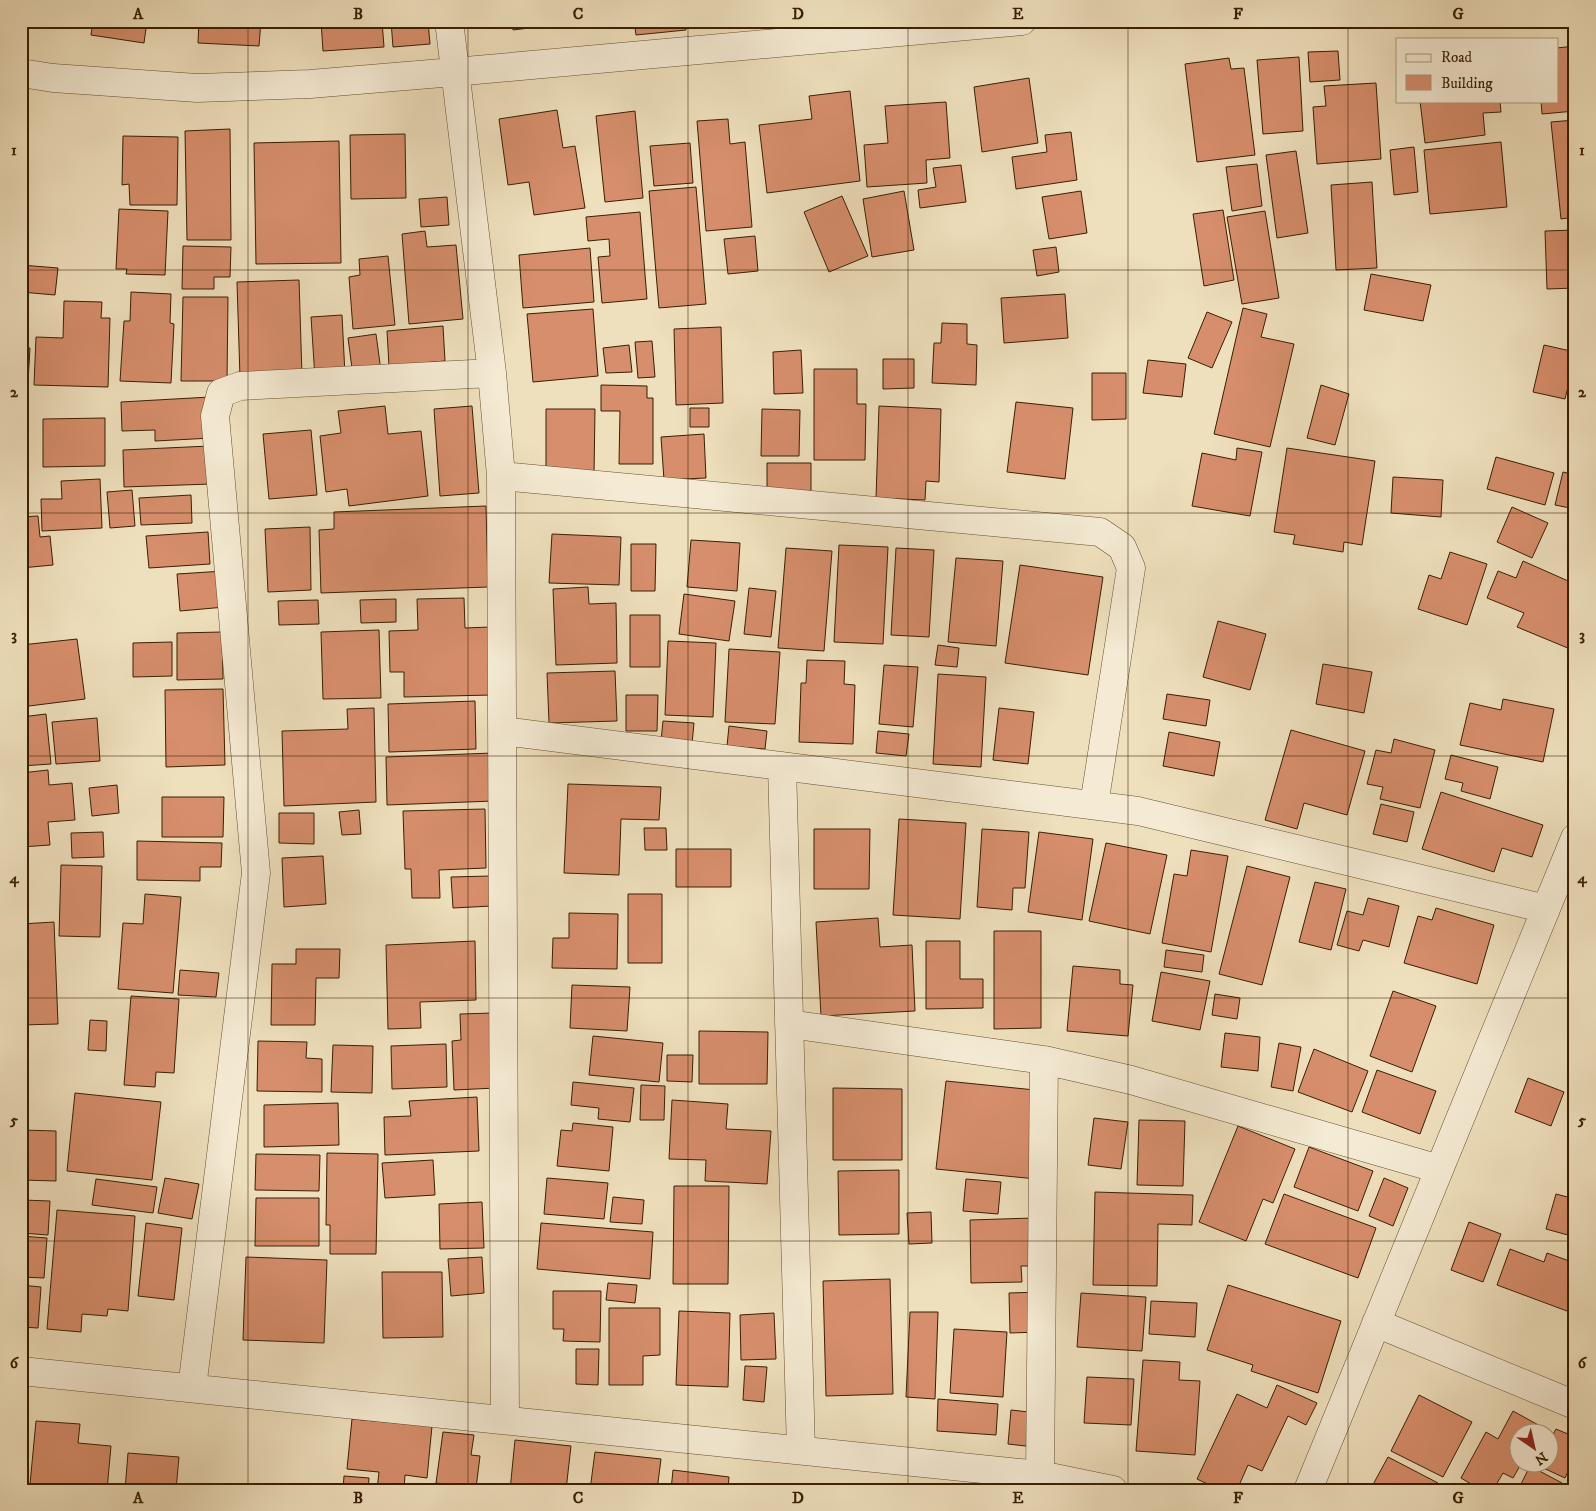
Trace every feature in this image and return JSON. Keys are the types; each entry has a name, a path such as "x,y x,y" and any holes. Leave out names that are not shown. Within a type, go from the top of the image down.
{"street":[{"path":"449,21 492,373 502,476 505,1420"},
{"path":"21,73 53,78 197,88 310,84 1022,21"},
{"path":"192,1388 256,873 215,416 221,393 240,386 492,373"},
{"path":"502,476 1100,532 1122,547 1131,568 1094,805"},
{"path":"502,731 1138,811 1546,909"},
{"path":"782,766 801,1450"},
{"path":"1308,1490 1575,838"},
{"path":"789,1024 1044,1060 1131,1080 1439,1169"},
{"path":"1040,1475 1044,1060"},
{"path":"1376,1323 1575,1405"},
{"path":"21,1370 1040,1475 1113,1490"}],"building":[{"path":"40,21 74,21 73,26"},
{"path":"93,21 147,21 144,43 91,35"},
{"path":"199,21 261,21 259,46 198,43"},
{"path":"321,21 382,21 384,47 323,51"},
{"path":"391,21 428,21 430,44 393,47"},
{"path":"512,21 587,21 513,30"},
{"path":"634,21 686,21 686,30 636,35"},
{"path":"1575,46 1575,111 1542,114 1541,102 1558,102 1558,48"},
{"path":"1338,51 1340,80 1310,82 1308,52"},
{"path":"1299,57 1303,131 1263,134 1257,60"},
{"path":"1229,58 1231,69 1244,68 1255,155 1197,162 1185,64"},
{"path":"1029,78 1038,143 982,152 974,87"},
{"path":"1376,83 1381,159 1317,164 1313,107 1326,106 1324,86"},
{"path":"850,91 860,181 767,193 759,125 812,119 809,96"},
{"path":"946,102 950,158 926,160 927,183 867,187 864,145 888,143 885,106"},
{"path":"1420,102 1500,102 1501,112 1483,113 1485,135 1425,143"},
{"path":"557,110 563,148 575,146 585,208 534,215 529,182 508,185 499,119"},
{"path":"635,111 643,198 605,202 596,116"},
{"path":"728,119 730,144 745,142 752,227 706,231 697,121"},
{"path":"1575,120 1575,217 1561,219 1551,122"},
{"path":"230,129 231,240 187,240 185,131"},
{"path":"1071,132 1077,180 1016,189 1012,157 1047,152 1045,135"},
{"path":"405,134 406,198 351,199 350,135"},
{"path":"123,136 178,137 177,205 130,205 129,184 122,185"},
{"path":"339,141 341,263 256,264 254,143"},
{"path":"1501,142 1507,207 1430,214 1424,150"},
{"path":"690,143 693,183 654,186 650,146"},
{"path":"1414,147 1418,192 1394,195 1390,150"},
{"path":"1296,151 1308,233 1277,238 1266,155"},
{"path":"1257,164 1262,206 1232,211 1226,167"},
{"path":"961,165 966,202 920,208 918,190 936,187 933,168"},
{"path":"1372,182 1377,268 1336,270 1331,185"},
{"path":"696,187 706,304 659,308 649,191"},
{"path":"904,191 914,250 872,257 863,199"},
{"path":"1081,191 1087,233 1049,239 1042,197"},
{"path":"842,196 868,256 829,272 804,212"},
{"path":"447,197 449,225 421,227 419,199"},
{"path":"119,209 168,211 165,275 126,274 127,269 116,269"},
{"path":"1223,210 1234,280 1204,286 1193,214"},
{"path":"1265,211 1279,298 1242,304 1227,217"},
{"path":"640,212 647,299 602,303 598,257 610,256 609,239 588,241 586,217"},
{"path":"1575,230 1575,288 1547,289 1545,231"},
{"path":"425,231 427,247 456,245 463,319 409,324 402,234"},
{"path":"755,236 758,271 728,274 724,239"},
{"path":"183,246 231,247 230,277 214,277 214,289 182,289"},
{"path":"1056,247 1059,272 1037,276 1033,250"},
{"path":"590,248 594,302 523,308 519,255"},
{"path":"388,256 395,325 353,329 349,277 360,275 359,259"},
{"path":"21,265 58,268 55,295 21,292"},
{"path":"1371,274 1431,285 1423,321 1364,310"},
{"path":"299,280 302,376 240,378 237,282"},
{"path":"131,292 171,294 170,323 174,324 171,383 120,381 124,321 130,321"},
{"path":"1065,294 1068,338 1004,343 1001,298"},
{"path":"183,297 228,297 227,381 181,381"},
{"path":"64,301 102,302 101,318 110,318 108,387 34,385 36,337 63,338"},
{"path":"1243,308 1267,314 1261,337 1294,344 1270,447 1214,434"},
{"path":"593,309 598,376 533,382 527,314"},
{"path":"1207,312 1232,322 1212,368 1188,358"},
{"path":"342,315 345,375 315,378 311,317"},
{"path":"942,323 967,324 967,344 977,345 976,385 932,383 934,343 941,343"},
{"path":"443,326 445,361 389,366 387,331"},
{"path":"721,327 723,403 676,405 674,329"},
{"path":"376,334 381,371 353,376 348,338"},
{"path":"652,341 655,377 638,378 635,342"},
{"path":"629,345 632,372 606,373 603,348"},
{"path":"1544,345 1575,352 1575,385 1569,383 1565,399 1533,392"},
{"path":"21,348 30,348 28,382 21,381"},
{"path":"801,350 803,393 774,394 773,352"},
{"path":"883,359 914,359 914,388 883,389"},
{"path":"1148,360 1186,364 1182,397 1143,393"},
{"path":"814,369 857,369 857,404 866,404 865,460 814,460"},
{"path":"1092,373 1126,373 1126,419 1092,420"},
{"path":"601,385 647,386 647,398 653,398 653,464 619,464 620,411 601,411"},
{"path":"1321,385 1349,394 1335,445 1307,438"},
{"path":"210,397 212,438 155,441 155,430 122,431 121,402"},
{"path":"1016,402 1073,408 1065,479 1007,472"},
{"path":"385,406 388,434 421,431 428,496 349,506 347,489 326,492 320,436 341,433 338,411"},
{"path":"472,406 479,493 440,496 434,409"},
{"path":"879,406 941,409 939,482 926,481 925,500 876,498"},
{"path":"690,408 709,408 709,427 690,427"},
{"path":"546,409 595,409 594,475 546,474"},
{"path":"762,409 800,410 799,456 761,456"},
{"path":"105,418 105,466 43,467 43,419"},
{"path":"311,430 317,495 269,499 263,434"},
{"path":"704,434 706,478 664,480 661,437"},
{"path":"209,446 211,484 124,487 123,450"},
{"path":"1237,448 1262,452 1250,516 1192,506 1202,453 1236,460"},
{"path":"1287,448 1375,461 1362,545 1344,542 1343,552 1293,544 1295,535 1274,532"},
{"path":"1496,457 1554,473 1545,505 1487,489"},
{"path":"767,463 811,463 811,493 767,493"},
{"path":"1563,472 1575,475 1575,509 1555,505"},
{"path":"1393,477 1443,480 1441,517 1391,513"},
{"path":"100,479 102,528 42,531 41,499 62,499 61,481"},
{"path":"132,490 135,526 110,528 107,492"},
{"path":"191,495 192,523 141,525 139,498"},
{"path":"486,506 488,587 321,593 319,530 334,529 334,512"},
{"path":"1512,507 1548,523 1532,558 1497,542"},
{"path":"38,516 40,537 50,536 53,565 21,568 21,517"},
{"path":"310,527 311,590 268,592 265,529"},
{"path":"208,532 210,564 149,568 146,536"},
{"path":"552,534 621,537 619,585 549,583"},
{"path":"691,540 740,543 737,591 687,587"},
{"path":"631,544 656,544 655,591 631,591"},
{"path":"839,545 888,547 883,644 834,642"},
{"path":"786,548 832,551 824,651 778,648"},
{"path":"896,548 934,550 929,637 891,635"},
{"path":"1450,552 1487,564 1467,625 1418,609 1429,575 1441,579"},
{"path":"956,558 1003,561 996,646 948,642"},
{"path":"1523,561 1575,584 1575,651 1517,627 1524,613 1487,598 1498,571 1516,578"},
{"path":"1020,565 1103,577 1088,675 1005,663"},
{"path":"224,571 225,607 180,611 177,574"},
{"path":"588,587 589,604 616,603 617,663 556,665 553,589"},
{"path":"749,588 776,591 771,637 744,634"},
{"path":"684,594 735,601 729,641 679,634"},
{"path":"464,598 465,628 490,627 492,695 404,697 404,672 390,672 389,631 418,630 417,599"},
{"path":"396,599 396,622 361,623 360,600"},
{"path":"318,600 319,624 279,625 278,601"},
{"path":"630,615 660,615 660,667 630,667"},
{"path":"1218,621 1266,634 1250,690 1203,677"},
{"path":"379,630 381,698 323,699 321,632"},
{"path":"222,632 223,679 177,680 177,633"},
{"path":"77,639 85,699 21,707 21,645"},
{"path":"668,641 716,643 713,717 665,715"},
{"path":"172,642 172,676 133,677 133,643"},
{"path":"938,645 959,648 957,667 935,665"},
{"path":"729,649 780,652 775,724 725,722"},
{"path":"807,660 845,661 844,684 855,685 853,744 799,742 801,683 806,683"},
{"path":"1323,664 1372,672 1364,713 1316,704"},
{"path":"884,665 918,667 913,727 879,724"},
{"path":"615,671 617,721 549,723 547,673"},
{"path":"938,674 986,677 981,767 933,764"},
{"path":"223,689 225,765 166,767 165,690"},
{"path":"1167,694 1210,700 1206,726 1163,719"},
{"path":"626,695 658,695 657,731 626,731"},
{"path":"1503,699 1554,709 1543,762 1460,745 1470,703 1501,710"},
{"path":"475,701 476,749 389,752 388,704"},
{"path":"374,708 376,802 284,806 282,731 348,729 347,709"},
{"path":"999,708 1034,712 1028,764 993,760"},
{"path":"46,714 51,764 21,766 21,717"},
{"path":"97,718 100,761 56,764 52,722"},
{"path":"663,721 694,723 692,744 661,741"},
{"path":"729,726 767,731 765,749 727,746"},
{"path":"1291,730 1365,751 1347,815 1304,803 1297,829 1265,820"},
{"path":"878,731 909,734 906,756 876,753"},
{"path":"1169,732 1220,742 1214,776 1163,766"},
{"path":"1394,739 1435,750 1420,808 1380,799 1383,787 1367,784 1376,750 1391,753"},
{"path":"493,753 494,801 387,805 386,757"},
{"path":"1451,755 1498,767 1490,799 1461,791 1463,783 1445,779"},
{"path":"48,770 49,785 72,783 75,820 48,822 50,845 21,847 21,773"},
{"path":"568,784 661,787 659,820 621,819 619,875 564,873"},
{"path":"117,785 119,813 92,816 89,788"},
{"path":"1441,792 1543,825 1532,857 1502,848 1494,872 1422,849"},
{"path":"162,797 224,797 223,837 162,837"},
{"path":"1381,804 1414,812 1407,842 1373,834"},
{"path":"485,809 486,868 439,870 440,898 412,898 411,869 405,869 403,811"},
{"path":"359,810 361,834 342,835 339,812"},
{"path":"279,813 314,813 314,844 279,843"},
{"path":"899,819 966,823 960,919 893,915"},
{"path":"644,828 666,828 667,850 645,850"},
{"path":"814,829 870,829 869,889 814,889"},
{"path":"982,829 1029,832 1025,888 1013,888 1012,910 977,907"},
{"path":"103,832 104,857 72,858 71,833"},
{"path":"1039,832 1093,839 1082,920 1028,912"},
{"path":"137,841 222,843 221,867 200,867 200,881 137,880"},
{"path":"1106,843 1167,855 1150,934 1089,921"},
{"path":"676,849 731,849 731,887 676,887"},
{"path":"1191,850 1228,856 1211,952 1162,943 1174,874 1187,876"},
{"path":"323,856 326,904 284,907 282,858"},
{"path":"61,865 102,866 100,937 59,936"},
{"path":"1247,866 1290,877 1262,985 1219,974"},
{"path":"490,876 492,906 453,908 451,877"},
{"path":"1315,882 1346,889 1331,950 1299,942"},
{"path":"145,894 181,897 173,993 118,989 123,923 143,924"},
{"path":"628,894 662,894 662,963 628,963"},
{"path":"1368,898 1399,906 1389,947 1363,940 1359,951 1337,945 1347,911 1363,915"},
{"path":"1436,908 1494,925 1477,984 1404,963 1418,916 1432,920"},
{"path":"569,913 618,914 617,969 552,968 553,938 569,938"},
{"path":"878,918 880,947 912,945 915,1011 821,1016 816,922"},
{"path":"54,922 58,1024 21,1025 21,924"},
{"path":"994,931 1041,931 1041,1028 994,1029"},
{"path":"475,941 476,1000 420,1002 421,1028 388,1029 386,945"},
{"path":"926,941 960,941 960,979 983,979 983,1008 926,1009"},
{"path":"296,949 340,949 339,978 316,978 315,1025 271,1025 272,964 296,964"},
{"path":"1166,950 1204,955 1202,972 1164,967"},
{"path":"1073,966 1120,970 1120,984 1133,985 1128,1036 1067,1031"},
{"path":"180,970 219,973 216,997 178,995"},
{"path":"1161,972 1210,981 1200,1030 1152,1021"},
{"path":"572,985 630,987 627,1031 570,1028"},
{"path":"1393,991 1436,1006 1412,1072 1370,1056"},
{"path":"1215,994 1240,998 1237,1019 1212,1015"},
{"path":"131,996 179,999 174,1073 156,1072 155,1087 124,1085"},
{"path":"492,1013 496,1088 454,1090 452,1041 461,1040 460,1014"},
{"path":"90,1020 107,1021 106,1051 88,1050"},
{"path":"699,1031 768,1032 767,1084 699,1084"},
{"path":"1225,1033 1260,1037 1258,1071 1221,1067"},
{"path":"593,1036 663,1043 659,1082 589,1075"},
{"path":"258,1041 307,1042 306,1058 322,1059 322,1092 257,1091"},
{"path":"1279,1043 1301,1047 1293,1091 1271,1087"},
{"path":"446,1044 447,1087 392,1089 391,1046"},
{"path":"333,1045 373,1046 372,1093 331,1092"},
{"path":"1314,1049 1368,1071 1352,1112 1298,1092"},
{"path":"667,1055 693,1055 692,1082 667,1081"},
{"path":"1377,1070 1436,1091 1420,1134 1362,1112"},
{"path":"1528,1078 1564,1092 1551,1126 1515,1112"},
{"path":"946,1081 1035,1090 1036,1179 936,1169"},
{"path":"573,1082 634,1088 630,1122 598,1119 599,1108 571,1105"},
{"path":"641,1085 665,1086 664,1120 640,1120"},
{"path":"833,1088 902,1089 902,1160 833,1160"},
{"path":"75,1093 161,1102 152,1180 67,1171"},
{"path":"477,1097 479,1151 385,1155 384,1117 411,1116 409,1101"},
{"path":"672,1100 728,1104 726,1129 771,1131 767,1184 705,1181 706,1160 669,1159"},
{"path":"338,1103 339,1145 264,1147 264,1105"},
{"path":"1094,1118 1128,1122 1121,1169 1088,1165"},
{"path":"1139,1120 1185,1121 1183,1186 1137,1185"},
{"path":"573,1123 613,1127 609,1171 557,1166 561,1130 572,1131"},
{"path":"1238,1126 1295,1149 1273,1203 1263,1199 1246,1241 1199,1222"},
{"path":"21,1130 56,1131 56,1181 22,1180"},
{"path":"1309,1147 1373,1171 1358,1211 1294,1187"},
{"path":"327,1153 378,1154 376,1254 330,1254 330,1225 326,1225"},
{"path":"256,1154 320,1155 319,1191 255,1190"},
{"path":"433,1160 435,1195 385,1198 382,1163"},
{"path":"899,1170 899,1234 839,1235 838,1171"},
{"path":"165,1178 199,1184 192,1219 158,1213"},
{"path":"547,1178 608,1183 604,1219 544,1214"},
{"path":"1384,1178 1408,1188 1393,1226 1369,1216"},
{"path":"96,1179 157,1187 153,1213 92,1205"},
{"path":"966,1179 1001,1182 998,1214 963,1211"},
{"path":"674,1186 729,1186 728,1284 673,1284"},
{"path":"1095,1192 1193,1195 1192,1225 1158,1224 1157,1286 1093,1285"},
{"path":"1284,1194 1376,1228 1358,1278 1265,1244"},
{"path":"1556,1194 1575,1199 1575,1237 1546,1229"},
{"path":"613,1197 644,1200 642,1224 610,1222"},
{"path":"256,1198 319,1198 319,1246 255,1246"},
{"path":"22,1200 50,1201 48,1235 21,1233"},
{"path":"482,1202 484,1248 440,1249 439,1204"},
{"path":"57,1210 135,1216 128,1311 108,1309 107,1316 82,1314 81,1332 47,1329"},
{"path":"931,1212 932,1243 909,1244 907,1213"},
{"path":"1033,1218 1034,1266 1021,1266 1022,1282 971,1283 970,1220"},
{"path":"1469,1222 1501,1234 1483,1282 1451,1270"},
{"path":"146,1223 182,1228 174,1300 138,1296"},
{"path":"541,1223 653,1232 650,1279 537,1269"},
{"path":"21,1236 47,1238 44,1278 21,1277"},
{"path":"1510,1249 1544,1262 1547,1253 1575,1263 1575,1291 1567,1311 1497,1285"},
{"path":"246,1257 327,1260 324,1343 243,1340"},
{"path":"482,1257 484,1293 451,1296 448,1259"},
{"path":"382,1272 442,1272 443,1337 383,1338"},
{"path":"890,1279 893,1394 826,1396 823,1281"},
{"path":"608,1283 637,1285 635,1303 606,1300"},
{"path":"21,1285 41,1287 38,1328 21,1327"},
{"path":"1228,1285 1341,1321 1318,1393 1251,1371 1253,1365 1207,1350"},
{"path":"553,1291 601,1291 600,1342 563,1341 564,1329 553,1329"},
{"path":"1040,1292 1041,1332 1010,1333 1009,1293"},
{"path":"1081,1293 1146,1297 1142,1351 1077,1347"},
{"path":"1151,1301 1197,1303 1195,1337 1149,1334"},
{"path":"609,1308 660,1308 660,1355 643,1356 643,1385 609,1385"},
{"path":"679,1311 730,1313 728,1387 676,1385"},
{"path":"910,1312 938,1312 935,1399 906,1397"},
{"path":"774,1313 776,1359 741,1360 740,1315"},
{"path":"954,1329 1007,1332 1003,1397 950,1393"},
{"path":"576,1349 599,1349 598,1385 576,1384"},
{"path":"1143,1360 1180,1362 1179,1380 1200,1381 1195,1455 1136,1451"},
{"path":"745,1366 767,1367 764,1402 743,1400"},
{"path":"1087,1377 1134,1379 1131,1425 1084,1423"},
{"path":"1277,1385 1317,1403 1306,1425 1288,1416 1262,1471 1248,1465 1237,1490 1220,1490 1197,1479 1237,1394 1267,1408"},
{"path":"1419,1395 1472,1422 1443,1477 1391,1451"},
{"path":"938,1399 998,1404 996,1435 937,1431"},
{"path":"1011,1410 1038,1413 1034,1447 1008,1444"},
{"path":"1513,1411 1537,1424 1508,1424 1508,1474 1515,1474 1513,1478 1503,1473 1493,1490 1481,1490 1461,1478 1486,1432 1498,1439"},
{"path":"352,1419 432,1426 427,1478 405,1475 404,1490 377,1490 379,1472 347,1469"},
{"path":"36,1421 80,1424 78,1443 111,1446 107,1490 87,1490 30,1484"},
{"path":"1558,1430 1575,1437 1575,1456 1565,1478 1556,1474 1558,1474"},
{"path":"443,1432 474,1435 471,1455 480,1456 476,1488 436,1483"},
{"path":"515,1440 571,1446 566,1490 510,1490"},
{"path":"595,1452 661,1459 657,1490 590,1490"},
{"path":"128,1453 179,1457 176,1490 125,1490"},
{"path":"1388,1457 1438,1483 1434,1490 1370,1490"},
{"path":"673,1470 729,1477 728,1490 671,1490"},
{"path":"1526,1474 1545,1474 1562,1483 1558,1490 1518,1490"},
{"path":"344,1476 369,1478 368,1490 343,1490"}]}
